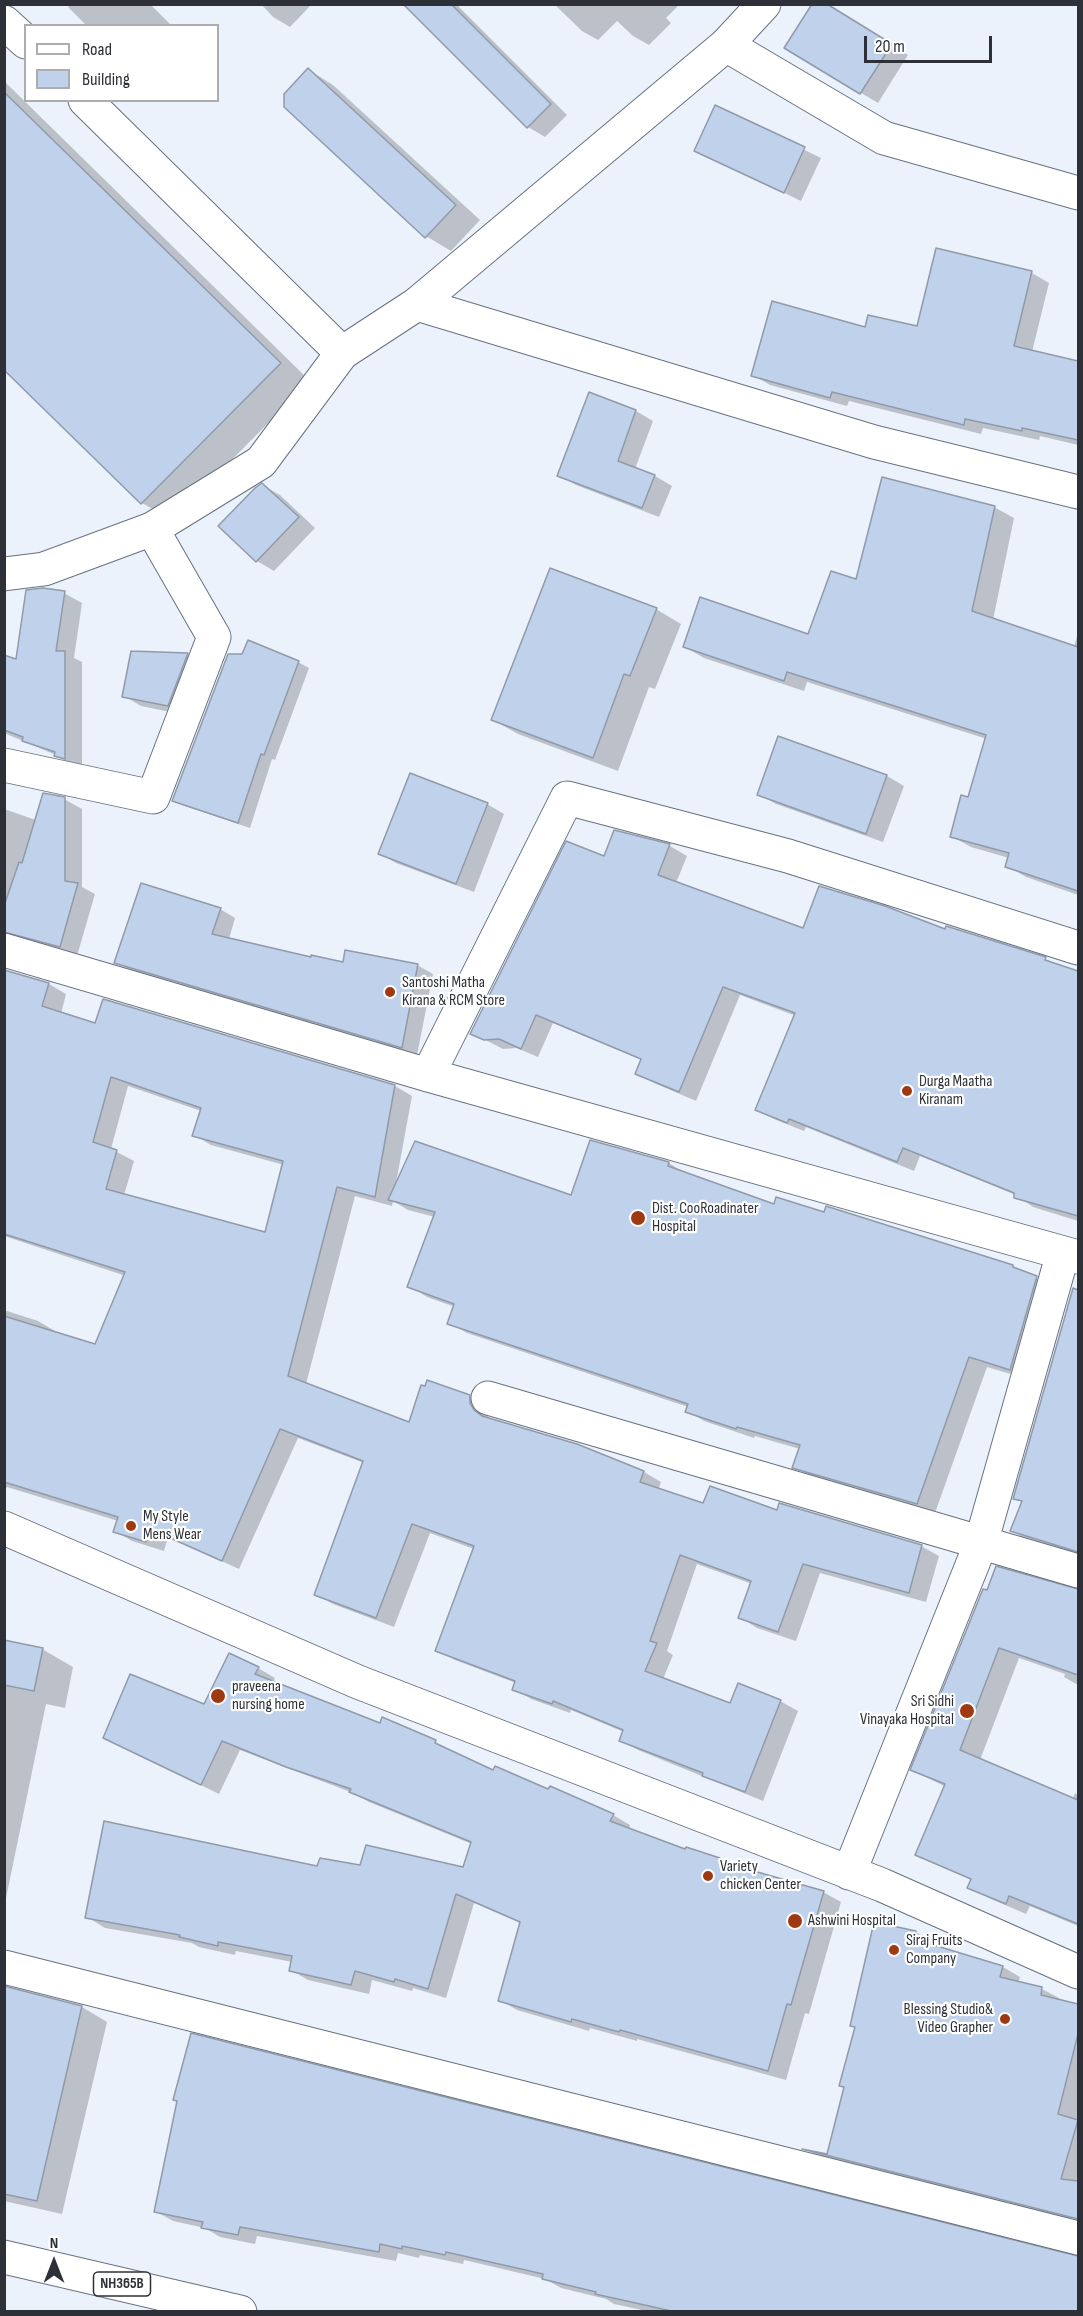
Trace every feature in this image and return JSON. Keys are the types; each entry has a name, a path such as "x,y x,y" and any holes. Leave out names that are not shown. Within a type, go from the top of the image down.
{"main road":[{"path":"4,574 44,569 152,529 261,462 342,353 417,303 726,45 764,4"},
{"path":"4,22 24,40"},
{"path":"726,45 885,138 1078,193"},
{"path":"87,102 342,353"},
{"path":"417,303 874,442 1078,492"},
{"path":"4,765 153,797 214,638 152,529"},
{"path":"428,1075 567,798 788,856 1078,948"},
{"path":"4,950 428,1075 1071,1255 981,1543 849,1873"},
{"path":"489,1398 1078,1571"},
{"path":"4,1528 358,1682 849,1873 1078,1972"},
{"path":"4,1967 1078,2238"},
{"name":"NH365B","path":"4,2258 240,2312"}],"building":[{"path":"403,4 451,4 551,104 527,128"},
{"path":"812,4 827,4 892,44 860,94 784,48"},
{"path":"308,68 456,205 425,238 284,107 284,94"},
{"path":"4,92 281,363 141,504 4,370"},
{"path":"715,105 805,147 784,193 694,151"},
{"path":"936,248 1032,271 1014,346 1078,361 1078,440 965,419 964,425 832,392 830,398 751,376 772,301 865,327 868,315 917,326"},
{"path":"589,392 636,410 618,461 655,475 642,508 557,476"},
{"path":"882,477 995,506 972,611 1078,647 1078,891 1005,867 1009,853 950,837 961,795 968,797 986,735 787,672 784,681 683,647 700,597 808,634 831,571 856,579"},
{"path":"262,483 299,517 256,562 218,526"},
{"path":"550,568 657,608 630,676 624,674 593,758 491,720"},
{"path":"43,588 65,591 56,651 65,651 65,759 54,756 55,752 22,741 23,737 4,730 4,655 16,659 26,590"},
{"path":"248,640 299,661 264,755 261,754 238,823 172,801 228,654 242,654"},
{"path":"131,651 188,653 168,706 122,697"},
{"path":"778,736 887,775 866,834 757,795"},
{"path":"410,773 488,803 456,884 378,854"},
{"path":"43,793 65,797 65,881 78,883 60,947 4,932 4,906 19,862 22,863"},
{"path":"614,830 670,844 658,875 803,928 819,886 885,906 945,929 946,926 1046,957 1045,960 1078,971 1078,1216 1014,1198 1014,1193 903,1148 897,1162 789,1119 787,1123 755,1110 795,1013 723,987 679,1092 635,1074 641,1059 536,1015 521,1049 499,1039 484,1040 470,1034 566,841 604,856"},
{"path":"141,883 221,908 212,934 343,962 345,950 418,964 402,1048 114,963"},
{"path":"4,970 49,983 42,1006 95,1023 103,999 395,1085 375,1197 337,1187 288,1376 409,1422 421,1385 425,1386 427,1380 470,1395 470,1403 474,1410 482,1416 577,1444 644,1471 640,1482 703,1503 710,1486 777,1510 779,1503 922,1545 909,1593 803,1564 778,1632 738,1618 751,1581 680,1555 650,1641 657,1643 645,1671 730,1703 738,1683 781,1700 745,1792 702,1776 703,1773 619,1741 623,1730 553,1701 552,1704 512,1690 515,1681 435,1651 474,1546 412,1524 376,1618 314,1595 363,1461 280,1429 222,1561 150,1529 146,1542 113,1532 118,1517 4,1482 4,1316 95,1344 125,1272 4,1234","holes":["111,1077 201,1108 192,1136 283,1161 265,1232 106,1189 117,1150 93,1142"]},
{"path":"590,1140 669,1162 668,1166 774,1204 776,1197 824,1212 826,1206 1013,1265 1013,1267 1037,1276 1010,1370 969,1357 917,1504 792,1468 800,1445 737,1427 736,1429 685,1412 688,1404 447,1324 454,1304 407,1287 435,1212 388,1200 415,1141 571,1195"},
{"path":"1073,1288 1078,1290 1078,1552 1010,1531 1022,1501 1013,1499"},
{"path":"996,1566 1078,1589 1078,1675 999,1648 960,1750 1078,1800 1078,1924 1009,1896 1006,1904 967,1888 971,1879 915,1855 945,1784 910,1770 983,1589 987,1590"},
{"path":"4,1640 43,1648 34,1691 4,1685"},
{"path":"229,1653 259,1667 255,1674 380,1723 382,1717 436,1740 435,1743 493,1770 495,1766 548,1789 550,1786 614,1814 610,1821 685,1849 686,1847 720,1858 719,1861 824,1891 791,2005 787,2004 768,2071 620,2030 619,2032 572,2019 571,2022 498,2001 520,1922 456,1894 428,1989 395,1979 394,1982 355,1971 351,1985 289,1971 292,1956 218,1942 218,1946 179,1937 180,1935 85,1918 104,1821 317,1866 320,1858 360,1865 366,1845 463,1867 471,1842 349,1792 351,1789 286,1767 222,1741 201,1785 103,1738 130,1674 204,1704"},
{"path":"874,1922 916,1931 914,1939 1003,1966 1000,1977 1042,1987 1041,1995 1078,2004 1078,2034 1058,2114 1078,2120 1061,2179 1078,2181 1078,2219 802,2149 827,2154 844,2087 839,2086 855,2027 850,2026"},
{"path":"4,1986 82,2006 37,2201 4,2194"},
{"path":"191,2033 1078,2256 1078,2312 676,2312 595,2294 596,2292 542,2279 543,2274 446,2252 445,2255 380,2244 379,2252 240,2227 238,2235 201,2228 203,2222 154,2212 177,2101 173,2100"}],"place":[{"name":"Santoshi Matha Kirana & RCM Store","path":"390,992"},
{"name":"Durga Maatha Kiranam","path":"907,1091"},
{"name":"Dist. CooRoadinater Hospital","path":"638,1218"},
{"name":"My Style Mens Wear","path":"131,1526"},
{"name":"praveena nursing home","path":"218,1696"},
{"name":"Sri Sidhi Vinayaka Hospital","path":"967,1711"},
{"name":"Variety chicken Center","path":"708,1876"},
{"name":"Ashwini Hospital","path":"795,1921"},
{"name":"Siraj Fruits Company","path":"894,1950"},
{"name":"Blessing Studio& Video Grapher","path":"1005,2019"}]}
